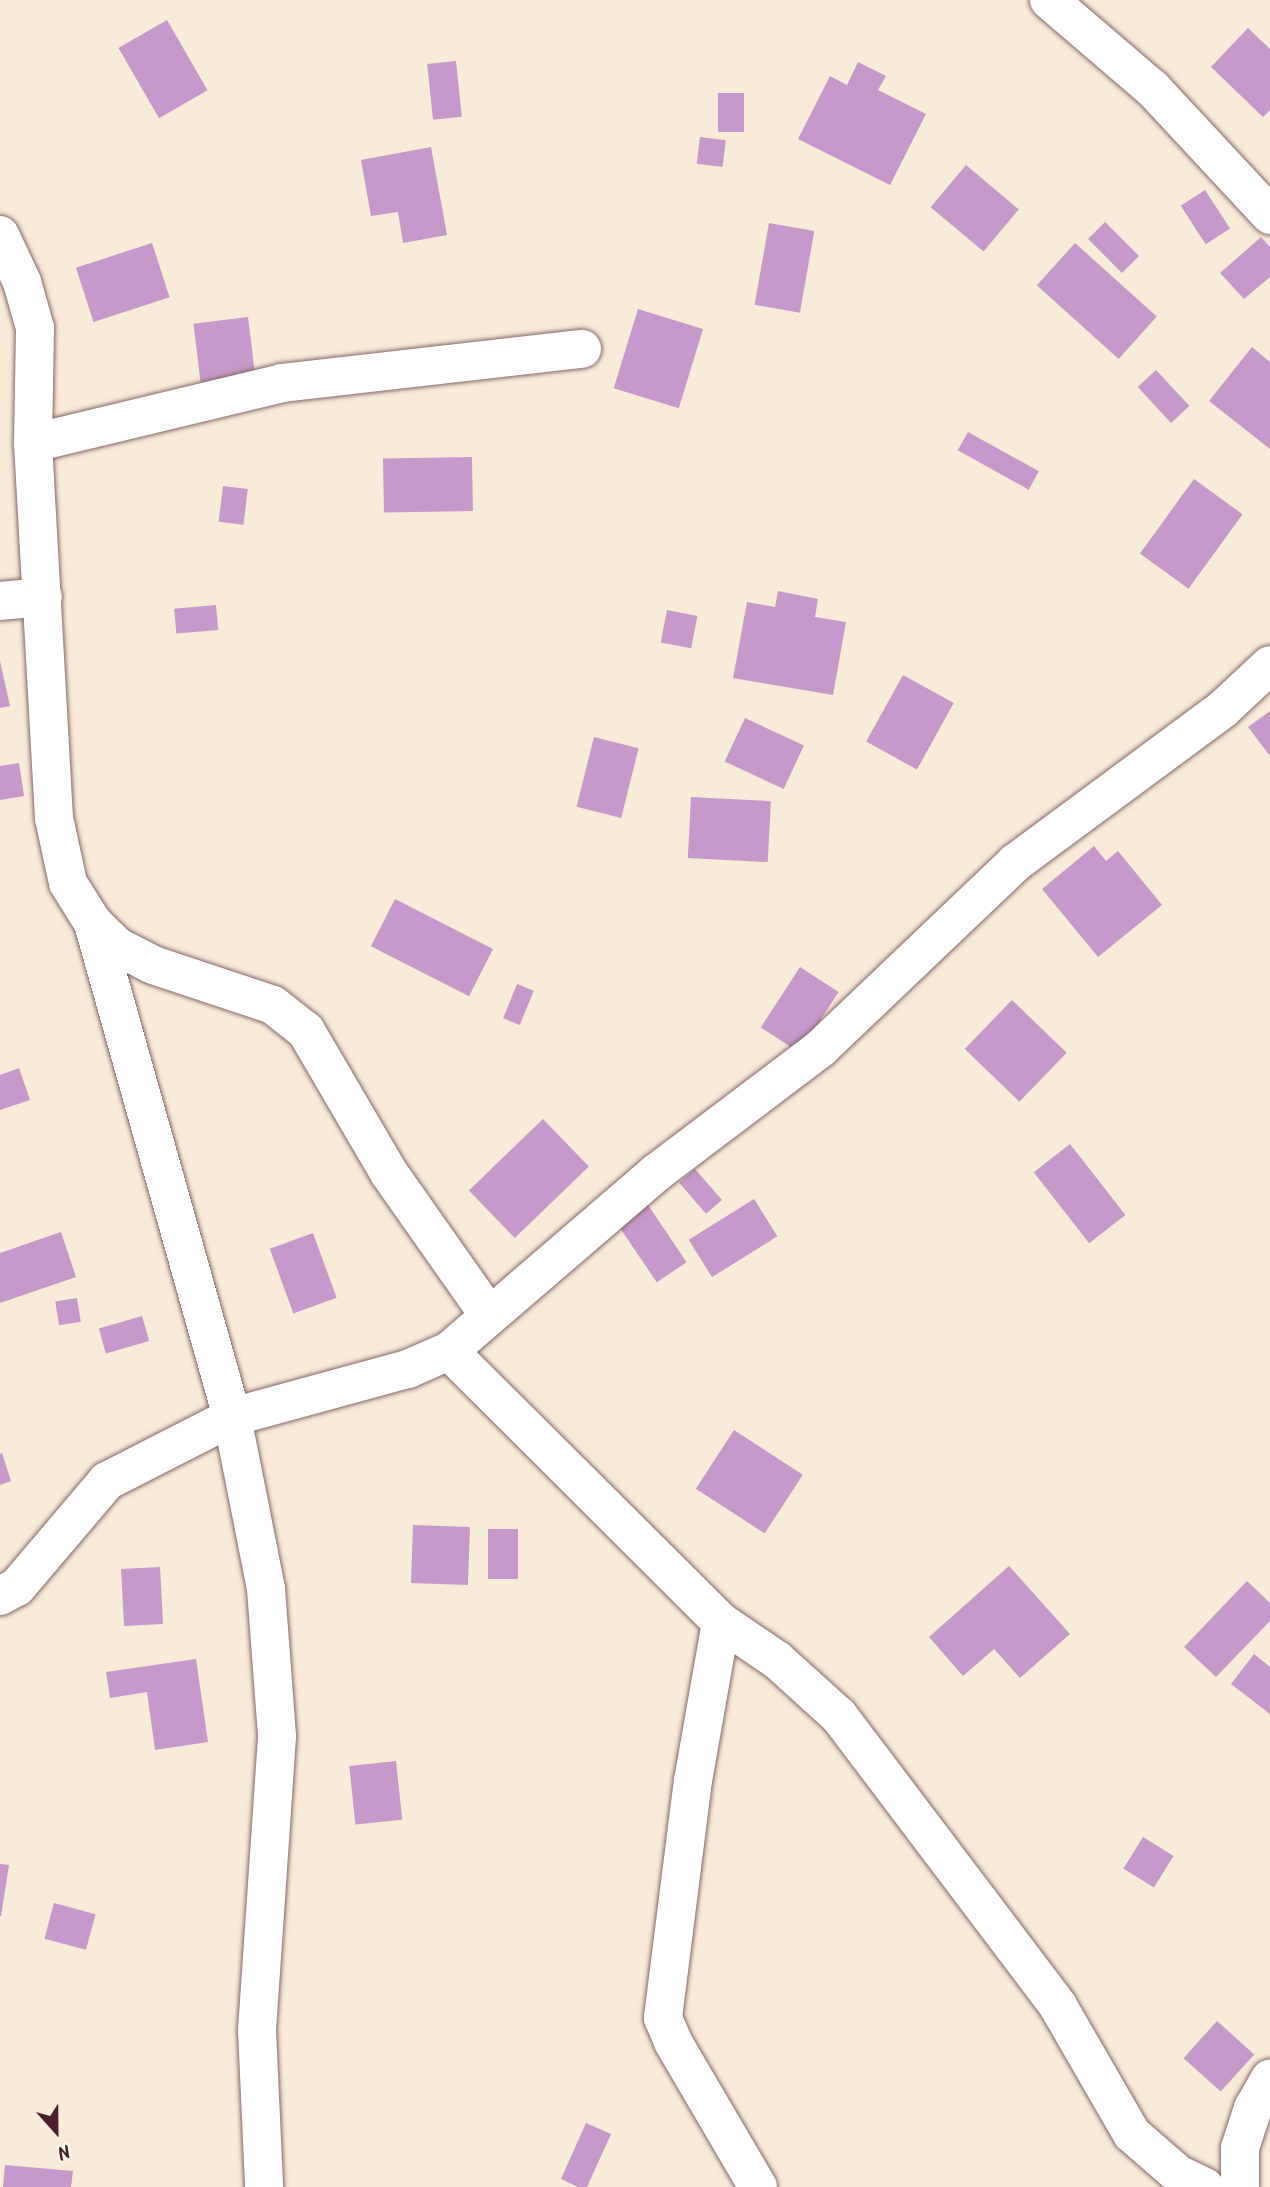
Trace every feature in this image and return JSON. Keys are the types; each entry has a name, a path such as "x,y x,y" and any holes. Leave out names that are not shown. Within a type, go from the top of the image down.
{"street":[{"path":"1049,0 1153,89 1270,215"},
{"path":"0,235 22,282 35,328 33,443 54,818 68,883 93,923 118,947 153,965 273,1005 306,1031 389,1173 488,1314"},
{"path":"33,443 282,383 583,349"},
{"path":"0,601 43,597"},
{"path":"0,1596 17,1587 107,1481 232,1417 408,1369 449,1350 656,1173 821,1048 1015,863 1223,709 1270,665"},
{"path":"93,923 232,1417 266,1589 275,1674 276,1737 257,2030 264,2187"},
{"path":"449,1350 721,1622 777,1660 838,1716 1058,2007 1132,2134 1178,2174 1205,2187"},
{"path":"721,1622 693,1780 663,2018 673,2042 758,2187"},
{"path":"1240,2187 1240,2148 1253,2108 1270,2078"}],"building":[{"path":"167,20 208,90 159,118 119,48"},
{"path":"1248,28 1270,49 1270,110 1263,117 1211,67"},
{"path":"456,61 462,117 433,120 427,64"},
{"path":"858,62 886,76 878,90 926,114 890,185 798,139 830,76 847,85"},
{"path":"718,93 744,93 744,132 718,132"},
{"path":"700,137 726,140 723,167 697,164"},
{"path":"431,147 447,235 403,243 398,212 371,216 361,160"},
{"path":"966,165 1019,209 984,251 931,207"},
{"path":"1205,190 1230,229 1206,244 1181,206"},
{"path":"1105,222 1139,256 1122,273 1088,239"},
{"path":"769,223 814,231 800,313 755,305"},
{"path":"1261,237 1270,247 1270,277 1244,299 1220,273"},
{"path":"152,243 170,297 94,322 76,268"},
{"path":"1075,243 1157,317 1119,359 1037,285"},
{"path":"638,309 703,329 679,408 614,388"},
{"path":"248,317 256,385 202,392 193,324"},
{"path":"1252,347 1270,362 1270,449 1209,401"},
{"path":"1156,370 1189,406 1171,423 1138,387"},
{"path":"968,432 1039,471 1029,490 958,450"},
{"path":"472,457 473,511 384,513 383,459"},
{"path":"1194,479 1243,514 1188,589 1140,553"},
{"path":"223,486 248,489 243,525 219,522"},
{"path":"778,591 818,599 815,617 846,622 833,695 733,678 747,602 775,607"},
{"path":"216,605 218,630 176,634 174,609"},
{"path":"667,610 697,616 691,648 661,642"},
{"path":"0,661 10,706 0,708"},
{"path":"903,675 954,703 917,770 866,741"},
{"path":"1270,711 1270,756 1248,727"},
{"path":"745,718 804,745 784,789 725,762"},
{"path":"594,737 639,748 621,818 577,807"},
{"path":"19,763 24,796 0,800 0,766"},
{"path":"691,797 771,801 768,862 688,858"},
{"path":"1094,846 1106,861 1118,851 1162,905 1098,957 1042,889"},
{"path":"395,899 493,949 469,996 371,946"},
{"path":"800,967 839,992 799,1052 761,1027"},
{"path":"517,984 534,991 520,1025 503,1018"},
{"path":"1012,1000 1067,1053 1019,1102 965,1049"},
{"path":"19,1068 30,1100 0,1110 0,1075"},
{"path":"543,1119 589,1166 515,1238 469,1191"},
{"path":"1070,1144 1125,1215 1089,1243 1034,1172"},
{"path":"695,1169 722,1200 706,1214 679,1183"},
{"path":"754,1199 777,1236 712,1277 689,1240"},
{"path":"648,1205 687,1262 657,1282 618,1225"},
{"path":"61,1232 76,1277 0,1303 0,1253"},
{"path":"313,1233 337,1298 293,1314 270,1249"},
{"path":"77,1298 81,1322 59,1325 55,1301"},
{"path":"142,1316 149,1341 106,1353 99,1328"},
{"path":"734,1430 803,1475 765,1533 696,1489"},
{"path":"2,1453 11,1481 0,1485 0,1454"},
{"path":"413,1525 470,1527 468,1585 411,1583"},
{"path":"488,1529 518,1529 518,1579 488,1579"},
{"path":"1009,1566 1070,1634 1020,1678 994,1649 963,1676 929,1637"},
{"path":"160,1567 163,1624 124,1626 121,1569"},
{"path":"1247,1581 1270,1603 1270,1621 1216,1677 1184,1647"},
{"path":"1254,1654 1270,1667 1270,1714 1231,1684"},
{"path":"196,1659 208,1742 155,1750 147,1692 110,1698 106,1672"},
{"path":"396,1761 402,1820 355,1825 349,1766"},
{"path":"1143,1837 1174,1856 1154,1887 1123,1868"},
{"path":"0,1864 9,1865 1,1916 0,1916"},
{"path":"54,1903 96,1914 86,1950 44,1939"},
{"path":"1217,2021 1254,2054 1221,2092 1184,2058"},
{"path":"586,2123 611,2134 587,2187 578,2187 561,2179"},
{"path":"5,2165 73,2171 71,2187 3,2187"}]}
